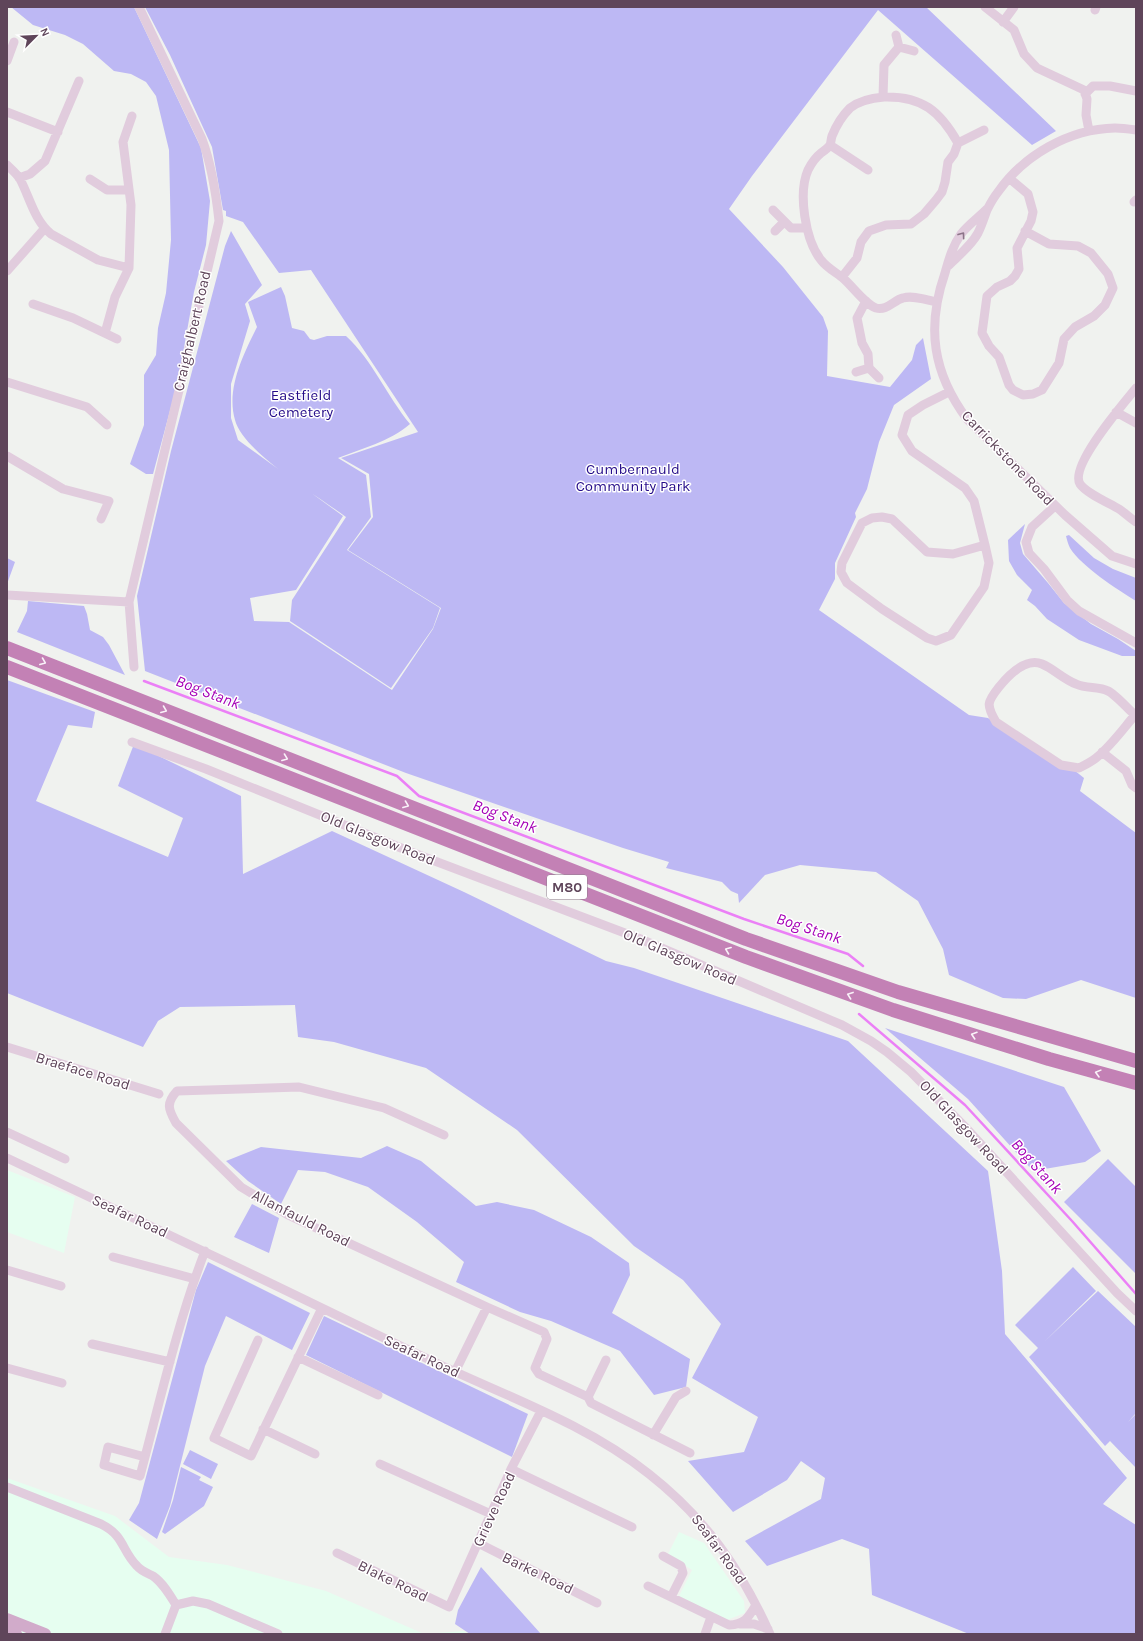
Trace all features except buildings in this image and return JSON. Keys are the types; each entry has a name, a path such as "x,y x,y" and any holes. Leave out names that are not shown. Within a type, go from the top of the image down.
{"highway":[{"name":"M80","path":"7,648 746,939 898,992 1136,1061"},
{"name":"M80","path":"7,667 746,957 901,1012 1049,1059 1136,1083"}],"main road":[{"path":"7,1619 45,1634"},
{"path":"7,1630 16,1634"}],"street":[{"name":"Craighalbert Road","path":"134,667 129,602 219,220 209,156 140,7"},
{"path":"985,7 1014,30 1024,54 1037,68 1084,90 1087,99 1086,115 1089,131"},
{"path":"1003,22 1014,7"},
{"path":"896,35 899,46"},
{"path":"7,61 14,42"},
{"path":"899,46 914,51"},
{"path":"883,98 884,65 899,46"},
{"path":"19,178 30,174 45,161 80,80"},
{"path":"1085,94 1093,86 1102,85 1136,91"},
{"path":"936,302 904,297 889,306 876,308 866,301 842,277 831,270 821,260 809,240 806,228 804,182 809,169 820,154 830,145 832,136 840,120 851,108 867,99 901,97 916,100 928,107 944,121 958,143"},
{"path":"7,112 58,132"},
{"path":"105,333 115,297 129,268 132,205 123,142 132,116"},
{"name":"Carrickstone Road","path":"1136,130 1114,128 1089,131 1062,140 1037,153 1025,162 1009,178 987,209 973,220 953,247 936,302 934,321 935,341 939,364 949,392 957,406 975,428 1055,506 1112,556 1136,564"},
{"path":"842,277 857,258 861,242 869,231 886,225 910,224 924,214 942,192 948,162 954,154 958,143 984,130"},
{"path":"830,145 868,170"},
{"path":"7,165 19,178 36,215 44,228 51,234 98,260 129,268"},
{"path":"1009,178 1028,194 1033,212 1031,221 1025,231 1017,248 1019,269 1010,281 997,287 986,296 982,333 989,346 999,357 1009,385 1013,390 1023,395 1033,394 1042,390 1059,363 1064,339 1075,327 1094,316 1105,305 1113,288 1108,274 1091,253 1078,246 1049,244 1025,231"},
{"path":"90,179 107,190 130,190"},
{"name":"Carrickstone Road","path":"946,267 972,242 983,223 987,209"},
{"path":"773,210 791,228 806,228"},
{"path":"775,232 784,222"},
{"path":"7,271 44,228"},
{"path":"866,301 857,318 862,343 868,354 869,368 879,378"},
{"path":"33,304 73,318 117,339"},
{"path":"856,372 869,368"},
{"path":"7,382 87,407 107,425"},
{"path":"1136,388 1097,438 1081,466 1078,477 1080,484 1089,491 1120,510 1136,522"},
{"path":"949,392 923,405 908,415 902,435 912,452 965,488 974,501 985,545 989,563 984,587 951,636 936,641 927,638 882,609 848,583 842,572 842,563 857,530 862,523 872,518 882,517 892,519 927,552 953,554 985,545"},
{"path":"1116,412 1136,423"},
{"path":"7,456 63,489 109,501 101,519"},
{"path":"1055,506 1032,528 1026,542 1029,553 1044,569 1067,600 1079,611 1136,643"},
{"path":"7,595 129,602"},
{"path":"1040,663 1079,686 1109,691 1136,715 1102,752 1079,768 1061,764 996,722 990,711 989,703 990,698 1013,671 1026,665 1040,663"},
{"name":"Old Glasgow Road","path":"132,742 206,769 411,852 638,938 835,1022 865,1037 887,1052 911,1072 967,1129 1117,1293 1136,1311"},
{"path":"1102,752 1126,771 1132,786 1136,788"},
{"name":"Braeface Road","path":"7,1047 159,1094"},
{"name":"Allanfauld Road","path":"444,1135 384,1108 299,1087 177,1091 170,1098 169,1111 176,1123 241,1187 288,1215 544,1332 547,1339 535,1368 539,1374 588,1397"},
{"path":"7,1132 65,1159"},
{"name":"Seafar Road","path":"7,1158 610,1445 649,1474 691,1510 730,1559 756,1605 769,1632"},
{"path":"145,1457 170,1362 205,1251"},
{"path":"113,1257 195,1279"},
{"path":"7,1270 61,1286"},
{"path":"455,1372 487,1307"},
{"path":"258,1340 212,1442 251,1456 322,1308"},
{"path":"92,1344 170,1362"},
{"path":"298,1357 378,1395"},
{"path":"606,1360 588,1397 591,1403 690,1452"},
{"path":"237,1362 246,1366"},
{"path":"7,1368 62,1383"},
{"path":"653,1435 676,1397 686,1391"},
{"name":"Grieve Road","path":"449,1608 511,1469 541,1411"},
{"path":"263,1430 315,1454"},
{"path":"380,1464 491,1514"},
{"path":"511,1469 632,1527"},
{"path":"7,1487 108,1527 120,1538 137,1566 153,1576 168,1591 176,1605"},
{"name":"Barke Road","path":"478,1543 597,1603"},
{"name":"Blake Road","path":"337,1554 449,1608"},
{"path":"663,1556 680,1566 683,1573 671,1596"},
{"path":"648,1586 728,1625 754,1624 769,1632"},
{"path":"176,1605 193,1601 208,1604 278,1634"},
{"path":"165,1634 176,1605"},
{"path":"740,1624 749,1617 756,1605"},
{"path":"705,1634 711,1617"}],"shaded area":[{"path":"7,1170 75,1197 64,1253 7,1232"},
{"path":"7,1478 115,1516 169,1557 227,1565 326,1591 424,1634 7,1634"},
{"path":"679,1532 704,1543 744,1601 745,1613 727,1620 679,1596 692,1570 668,1554"},
{"path":"463,1631 470,1634 424,1634"}],"green space":[{"path":"11,7 134,7 201,148 210,201 206,245 194,292 178,381 153,474 146,474 130,464 144,425 144,375 156,355 158,328 166,293 171,240 169,150 156,96 146,82 131,74 114,71 83,44 65,35 33,25"},
{"name":"Cumbernauld Community Park","path":"145,7 926,7 1056,131 1032,145 878,10 752,176 729,209 783,267 823,317 828,331 827,376 890,387 912,360 916,345 923,338 931,379 894,405 879,442 867,489 855,513 856,517 835,563 835,579 819,610 969,715 988,718 1061,769 1074,770 1084,778 1080,791 1136,833 1136,998 1081,980 1026,999 1003,998 949,975 943,949 918,901 876,872 800,865 765,875 739,903 738,894 731,891 722,882 666,868 669,862 623,848 406,773 145,671 137,596 171,451 225,246 231,231 262,285 245,304 250,321 231,384 231,418 238,440 343,516 296,590 250,598 254,621 289,622 392,690 433,629 441,608 348,550 373,517 369,474 341,458 418,432 311,270 279,273 243,222 226,216 226,211 223,210 212,147 170,55"},
{"name":"Eastfield Cemetery","path":"281,287 285,296 292,328 304,331 310,339 314,340 327,336 346,336 356,346 372,367 410,424 385,440 338,458 366,475 371,517 347,550 440,608 433,628 391,688 290,621 292,600 346,517 283,473 266,459 252,446 241,432 235,420 233,408 234,384 246,349 257,327 248,302"},
{"path":"1025,524 1020,543 1023,554 1064,603 1091,624 1136,651 1136,656 1122,656 1079,640 1047,619 1027,600 1032,590 1017,575 1009,561 1008,540"},
{"path":"1069,535 1094,558 1113,569 1136,578 1136,601 1100,577 1082,562 1075,555 1068,544 1066,536"},
{"path":"7,558 15,562 7,584"},
{"path":"28,601 84,606 90,630 103,637 125,675 17,632 27,611"},
{"path":"7,680 95,712 92,728 68,725 36,801 168,857 183,818 118,786 134,744 241,796 243,874 332,831 464,892 606,961 634,968 848,1041 988,1171 1002,1271 1005,1334 1127,1478 1103,1504 1136,1525 1136,1634 969,1634 872,1595 869,1549 842,1539 767,1566 745,1541 821,1499 825,1478 801,1461 787,1480 733,1512 688,1461 744,1452 758,1417 692,1378 721,1324 683,1280 634,1246 517,1130 426,1068 334,1042 298,1037 295,1005 180,1007 158,1021 143,1047 7,993"},
{"path":"885,1028 1064,1087 1101,1151 1085,1162 1033,1171 968,1099"},
{"path":"387,1146 421,1161 476,1206 497,1202 534,1210 591,1237 629,1263 630,1275 612,1313 690,1359 686,1387 654,1395 620,1351 551,1321 520,1312 456,1282 464,1262 417,1222 368,1187 325,1172 298,1170 281,1204 248,1181 226,1161 261,1147 361,1158"},
{"path":"1108,1159 1136,1187 1136,1274 1064,1202"},
{"path":"252,1204 279,1218 269,1253 234,1237"},
{"path":"208,1262 310,1313 292,1350 226,1316 205,1366 170,1506 157,1539 129,1520 139,1503 196,1290"},
{"path":"1073,1267 1096,1291 1044,1342 1098,1291 1136,1327 1136,1413 1128,1422 1136,1414 1136,1468 1110,1441 1105,1446 1029,1357 1038,1348 1015,1325"},
{"path":"324,1316 528,1414 512,1457 306,1355"},
{"path":"190,1450 218,1464 211,1479 183,1464"},
{"path":"181,1467 201,1477 199,1480 213,1487 204,1506 165,1534 162,1532 173,1500"},
{"path":"481,1567 541,1634 470,1634 455,1624 458,1610"}],"waterway":[{"name":"Bog Stank","path":"144,681 397,776 419,796 744,919 848,954 863,966"},
{"name":"Bog Stank","path":"859,1014 965,1105 1072,1221 1136,1294"}]}
